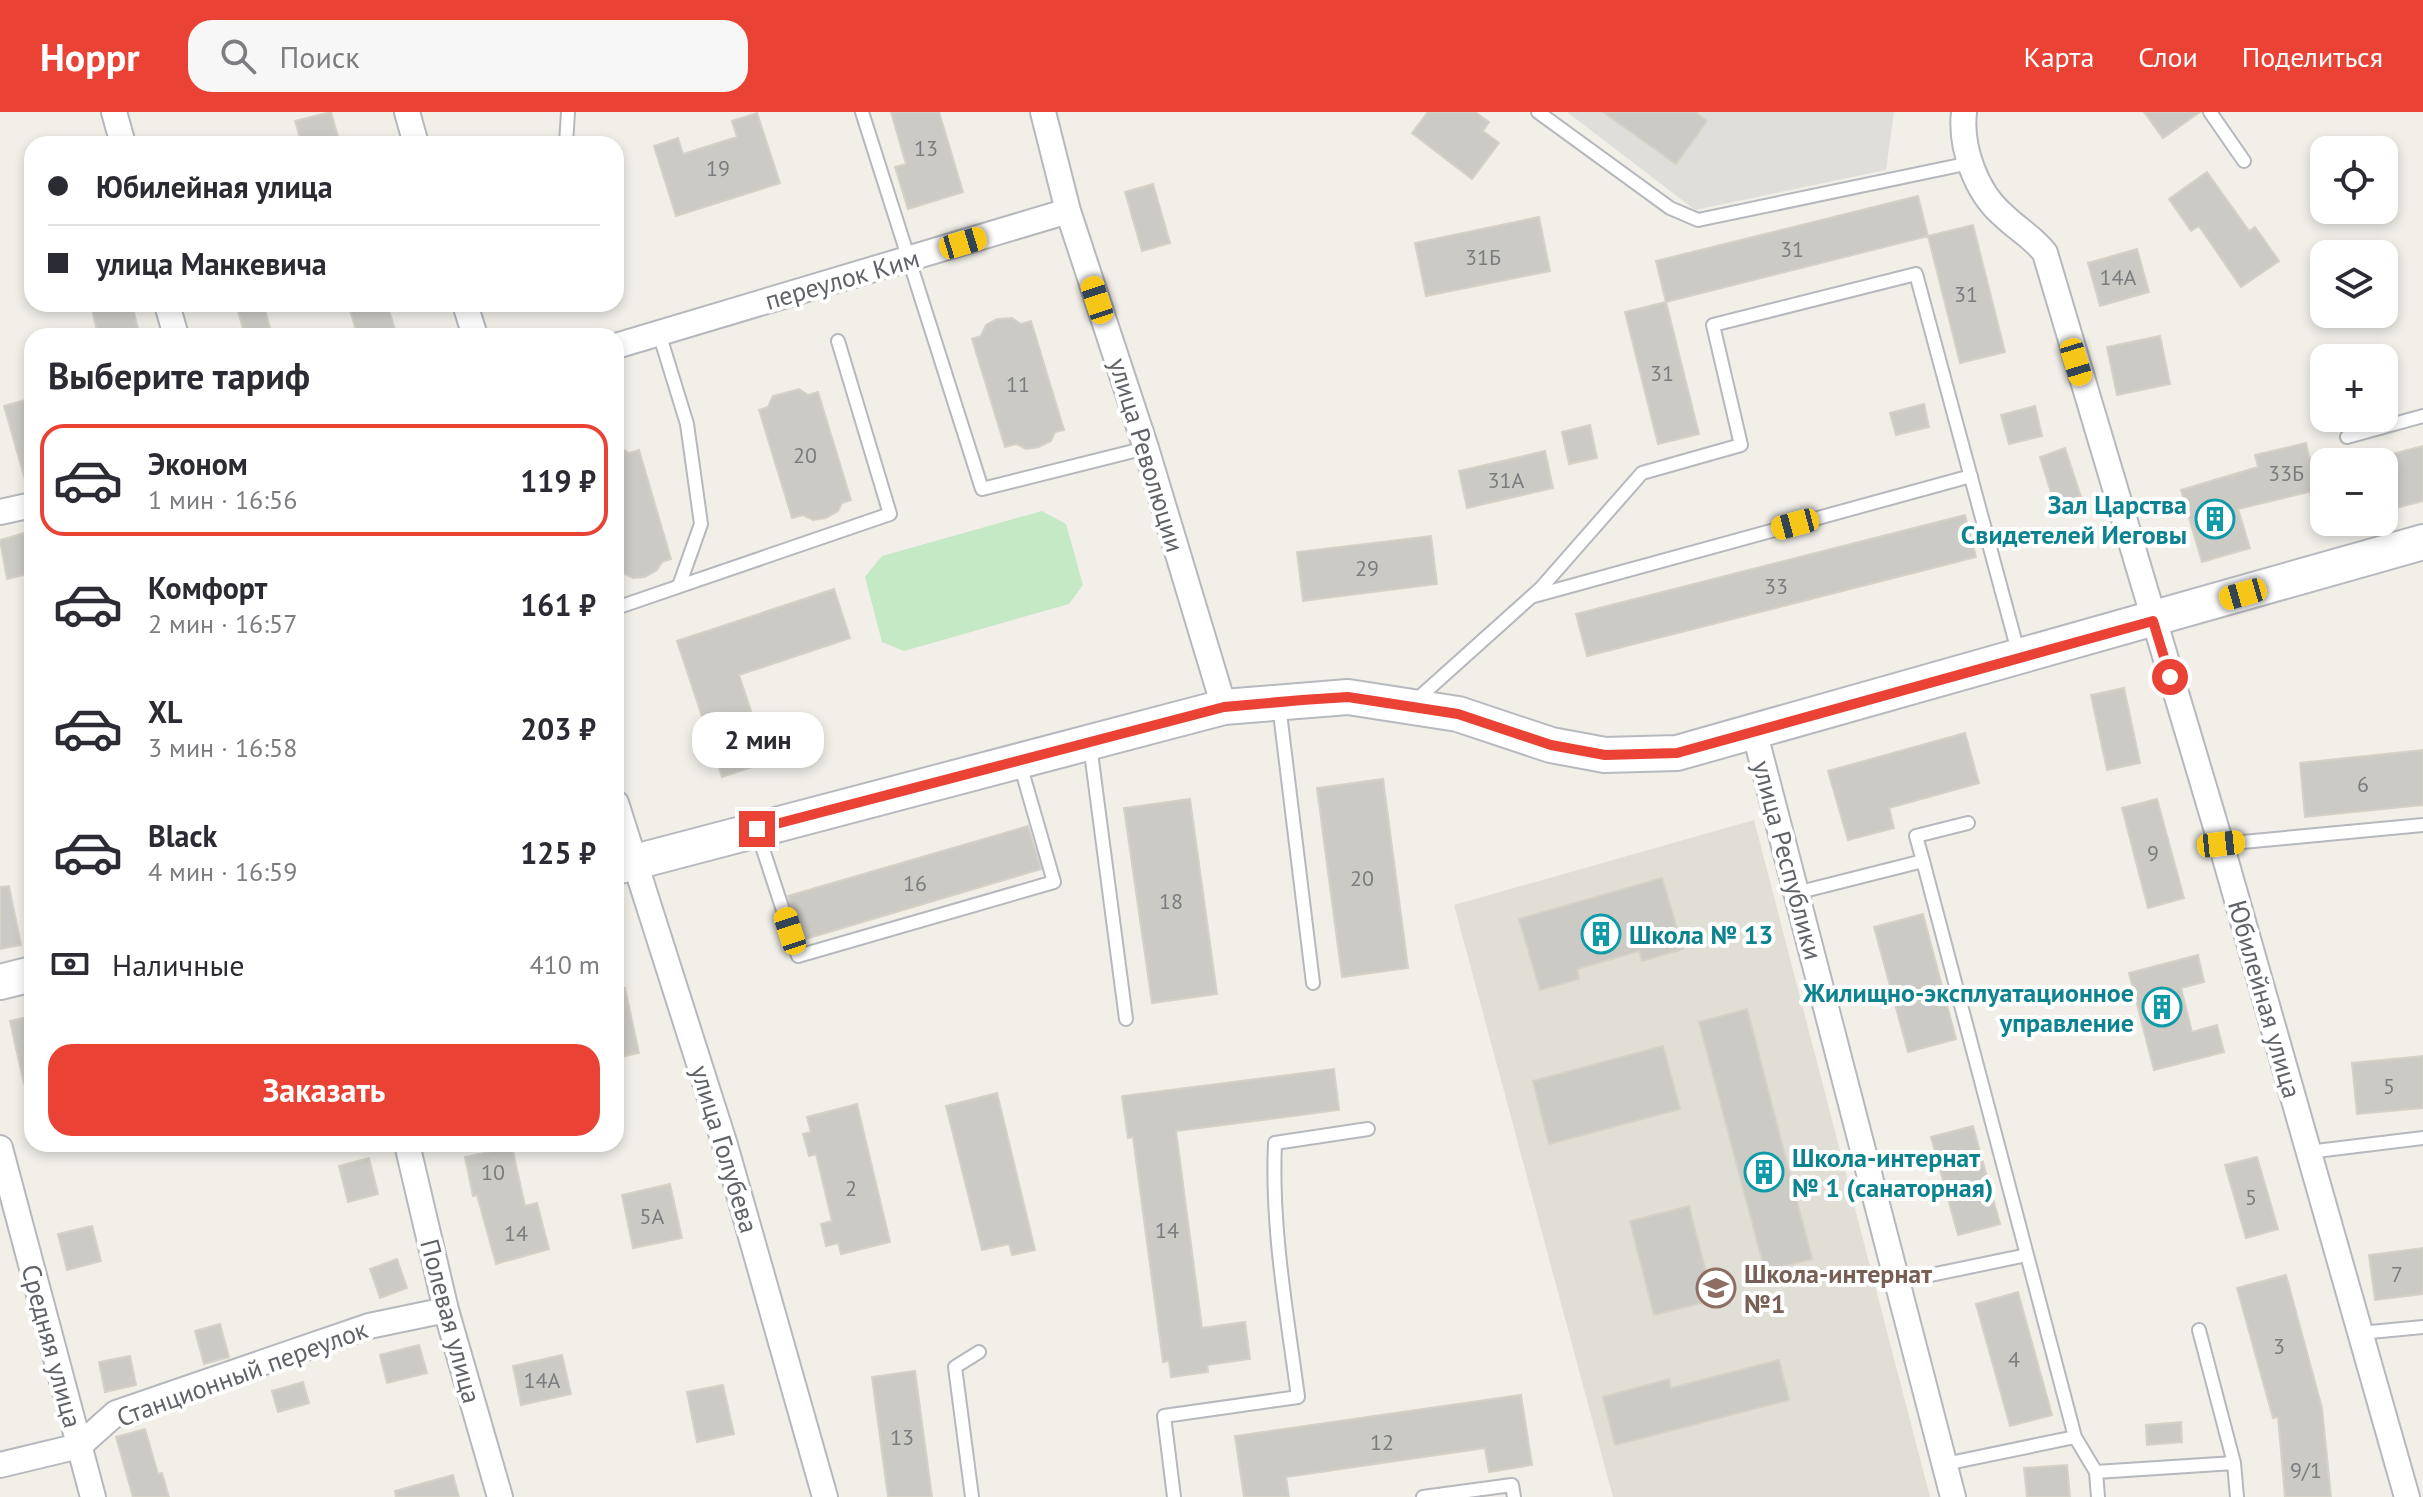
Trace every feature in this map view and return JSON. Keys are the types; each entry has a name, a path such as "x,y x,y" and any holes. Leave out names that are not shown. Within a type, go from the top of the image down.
{"street":[{"path":"114,112 121,136"},
{"path":"407,112 414,136"},
{"name":"улица Революции","path":"1043,112 1068,211 1146,448 1224,707"},
{"name":"Юбилейная улица","path":"1964,112 1962,129 1970,163 1989,201 2045,253 2221,844 2407,1497"},
{"name":"переулок Ким","path":"624,344 1068,211"},
{"path":"0,512 24,507"},
{"path":"626,864 1224,707 1348,697 1458,714 1551,745 1605,755 1677,753 1755,734 2423,542"},
{"name":"улица Республики","path":"1755,734 1953,1497"},
{"name":"улица Голубева","path":"626,864 725,1145 825,1497"},
{"path":"0,982 24,976"},
{"name":"Средняя улица","path":"0,1148 93,1497"},
{"name":"Полевая улица","path":"409,1152 446,1310 500,1497"},
{"name":"Станционный переулок","path":"0,1465 79,1446 116,1413 369,1326 446,1310"}],"lane":[{"path":"566,136 568,112"},
{"path":"862,112 982,489 1146,448"},
{"path":"1538,112 1670,208 1698,220 1970,163"},
{"path":"2210,112 2244,161"},
{"path":"1409,706 1531,597 1642,473 1741,445 1713,325 1916,274 2020,658"},
{"path":"659,333 687,424 701,524 679,586"},
{"path":"624,605 890,514 838,341"},
{"path":"2347,437 2423,416"},
{"path":"1531,597 1971,476"},
{"path":"1279,702 1313,983"},
{"path":"1089,742 1126,1019"},
{"path":"757,829 798,956 1054,882 1019,761"},
{"path":"1968,823 1916,836 2075,1437 2096,1472 2098,1497"},
{"path":"2221,844 2423,825"},
{"path":"1796,893 1923,861"},
{"path":"1174,1497 1164,1416 1298,1397 1281,1268 1273,1174 1275,1143 1368,1129"},
{"path":"2308,1152 2423,1138"},
{"path":"1897,1282 2027,1255"},
{"path":"2360,1333 2423,1327"},
{"path":"2199,1330 2234,1463 2237,1497"},
{"path":"972,1497 955,1367 979,1352"},
{"path":"1945,1464 2075,1437"},
{"path":"2096,1472 2234,1463"},
{"path":"1423,1497 1512,1485 1514,1497"}],"shaded area":[{"path":"1567,112 1894,112 1886,170 1695,210"},
{"name":"Школа-интернат №1","path":"1754,820 1930,1497 1613,1497 1454,905"}],"green space":[{"path":"1042,511 1066,524 1083,585 1069,604 904,651 882,642 865,577 882,556"}],"building":[{"path":"331,112 338,136 300,136 295,121"},
{"path":"891,112 939,112 963,192 908,209 895,167 906,164"},
{"path":"1428,112 1475,112 1489,122 1483,131 1499,143 1472,179 1412,133"},
{"path":"1603,112 1695,112 1707,121 1676,164"},
{"path":"2144,112 2200,112 2163,138"},
{"path":"757,113 780,183 676,216 654,146 678,138 683,154 737,137 732,121"},
{"path":"2207,172 2249,231 2255,227 2279,261 2241,287 2199,226 2191,231 2169,199"},
{"path":"1153,184 1170,243 1142,251 1125,192"},
{"path":"1918,196 1928,236 1666,302 1656,261"},
{"path":"1539,217 1550,271 1426,296 1415,243"},
{"path":"1973,225 2005,352 1960,363 1928,236"},
{"path":"2137,249 2149,292 2100,306 2088,263"},
{"path":"1666,302 1699,434 1658,444 1625,312"},
{"path":"93,312 134,312 138,328 96,328"},
{"path":"238,312 266,312 270,328 243,328"},
{"path":"350,312 390,312 394,328 356,328"},
{"path":"1012,318 1021,324 1031,321 1064,430 1055,432 1051,441 1039,447 1026,449 1016,444 1005,447 972,339 981,336 986,325 997,319"},
{"path":"2160,336 2170,384 2117,395 2107,347"},
{"path":"799,389 808,395 818,392 851,500 842,503 838,511 826,518 813,520 803,515 792,518 759,410 768,407 773,396"},
{"path":"24,400 24,476 4,406"},
{"path":"1924,404 1929,427 1896,435 1890,413"},
{"path":"2035,406 2042,436 2009,444 2001,415"},
{"path":"1590,425 1597,458 1569,464 1562,432"},
{"path":"2306,443 2310,460 2310,492 2238,509 2250,548 2202,562 2181,490 2258,467 2255,455"},
{"path":"2423,446 2423,501 2398,507 2398,452"},
{"path":"2065,448 2081,497 2055,506 2040,457"},
{"path":"624,450 629,453 639,450 671,559 662,562 657,570 645,577 633,578 624,574"},
{"path":"1545,451 1553,488 1467,508 1459,471"},
{"path":"1965,515 1976,557 1587,656 1576,614"},
{"path":"24,533 24,575 7,579 0,540"},
{"path":"1431,536 1437,584 1303,601 1297,552"},
{"path":"834,589 850,638 739,675 768,762 722,777 677,641"},
{"path":"2124,688 2140,763 2107,770 2091,695"},
{"path":"1965,733 1979,783 1889,808 1894,828 1848,840 1828,771"},
{"path":"2423,750 2423,805 2305,817 2300,763"},
{"path":"1383,779 1408,968 1342,977 1317,788"},
{"path":"1190,799 1217,994 1152,1003 1124,808"},
{"path":"2157,799 2184,898 2148,908 2122,808"},
{"path":"1028,826 1041,869 802,940 788,896"},
{"name":"Школа № 13","path":"1662,878 1683,949 1642,961 1639,951 1577,969 1579,979 1540,990 1519,919"},
{"path":"9,886 21,945 0,949 0,887"},
{"path":"1923,914 1956,1039 1908,1052 1874,927"},
{"name":"Жилищно-эксплуатационное управление","path":"2198,955 2204,982 2181,988 2192,1032 2217,1025 2224,1052 2154,1070 2129,973"},
{"path":"624,988 639,1053 624,1056"},
{"path":"1747,1009 1812,1259 1765,1271 1699,1022"},
{"path":"24,1018 24,1084 10,1021"},
{"path":"1663,1046 1680,1109 1549,1144 1533,1081"},
{"path":"2423,1056 2423,1108 2357,1114 2352,1063"},
{"path":"1334,1069 1339,1110 1176,1131 1202,1328 1245,1322 1250,1359 1207,1365 1208,1372 1171,1377 1169,1361 1163,1362 1133,1137 1128,1138 1122,1096"},
{"path":"997,1093 1035,1250 1012,1255 1009,1244 982,1250 946,1106"},
{"path":"857,1104 890,1242 841,1254 838,1243 826,1246 821,1224 832,1221 816,1154 809,1156 803,1134 811,1132 807,1117"},
{"path":"1973,1126 2000,1224 1958,1235 1931,1137"},
{"path":"488,1152 513,1152 525,1206 537,1203 549,1249 496,1264 477,1195 473,1196 465,1157"},
{"path":"2257,1157 2278,1229 2246,1238 2225,1165"},
{"path":"369,1158 378,1194 348,1202 339,1166"},
{"path":"670,1184 682,1238 633,1248 622,1195"},
{"path":"1689,1206 1713,1300 1654,1315 1630,1221"},
{"path":"92,1226 101,1261 67,1270 58,1234"},
{"path":"2423,1248 2423,1294 2375,1300 2369,1255"},
{"path":"397,1259 407,1288 380,1298 370,1269"},
{"path":"2286,1275 2322,1408 2331,1497 2285,1497 2278,1417 2273,1418 2237,1288"},
{"path":"2018,1292 2052,1415 2010,1426 1976,1304"},
{"path":"220,1324 229,1357 204,1364 195,1331"},
{"path":"419,1345 427,1373 387,1383 380,1355"},
{"path":"562,1355 571,1394 521,1405 513,1366"},
{"path":"130,1356 136,1385 105,1392 99,1362"},
{"path":"1779,1360 1789,1400 1615,1445 1603,1397 1669,1379 1671,1388"},
{"path":"915,1371 932,1497 888,1497 872,1377"},
{"path":"303,1382 309,1403 278,1412 272,1391"},
{"path":"723,1385 734,1434 697,1442 687,1392"},
{"path":"1521,1395 1532,1465 1489,1472 1485,1448 1286,1477 1289,1497 1244,1497 1235,1436"},
{"path":"2181,1422 2182,1442 2147,1445 2146,1425"},
{"path":"145,1429 158,1474 162,1473 169,1497 133,1497 116,1437"},
{"path":"2067,1465 2070,1497 2027,1497 2024,1468"},
{"path":"453,1475 459,1497 396,1497 395,1491"}],"place":[{"name":"Зал Царства Свидетелей Иеговы","path":"2215,519"},
{"name":"Школа № 13","path":"1601,934"},
{"name":"Жилищно-эксплуатационное управление","path":"2162,1007"},
{"name":"Школа-интернат № 1 (санаторная)","path":"1764,1172"},
{"name":"Школа-интернат №1","path":"1716,1288"}],"route":[{"path":"757,829 1224,707 1348,697 1458,714 1551,745 1605,755 1677,753 1755,734 2153,621 2170,677"}]}
